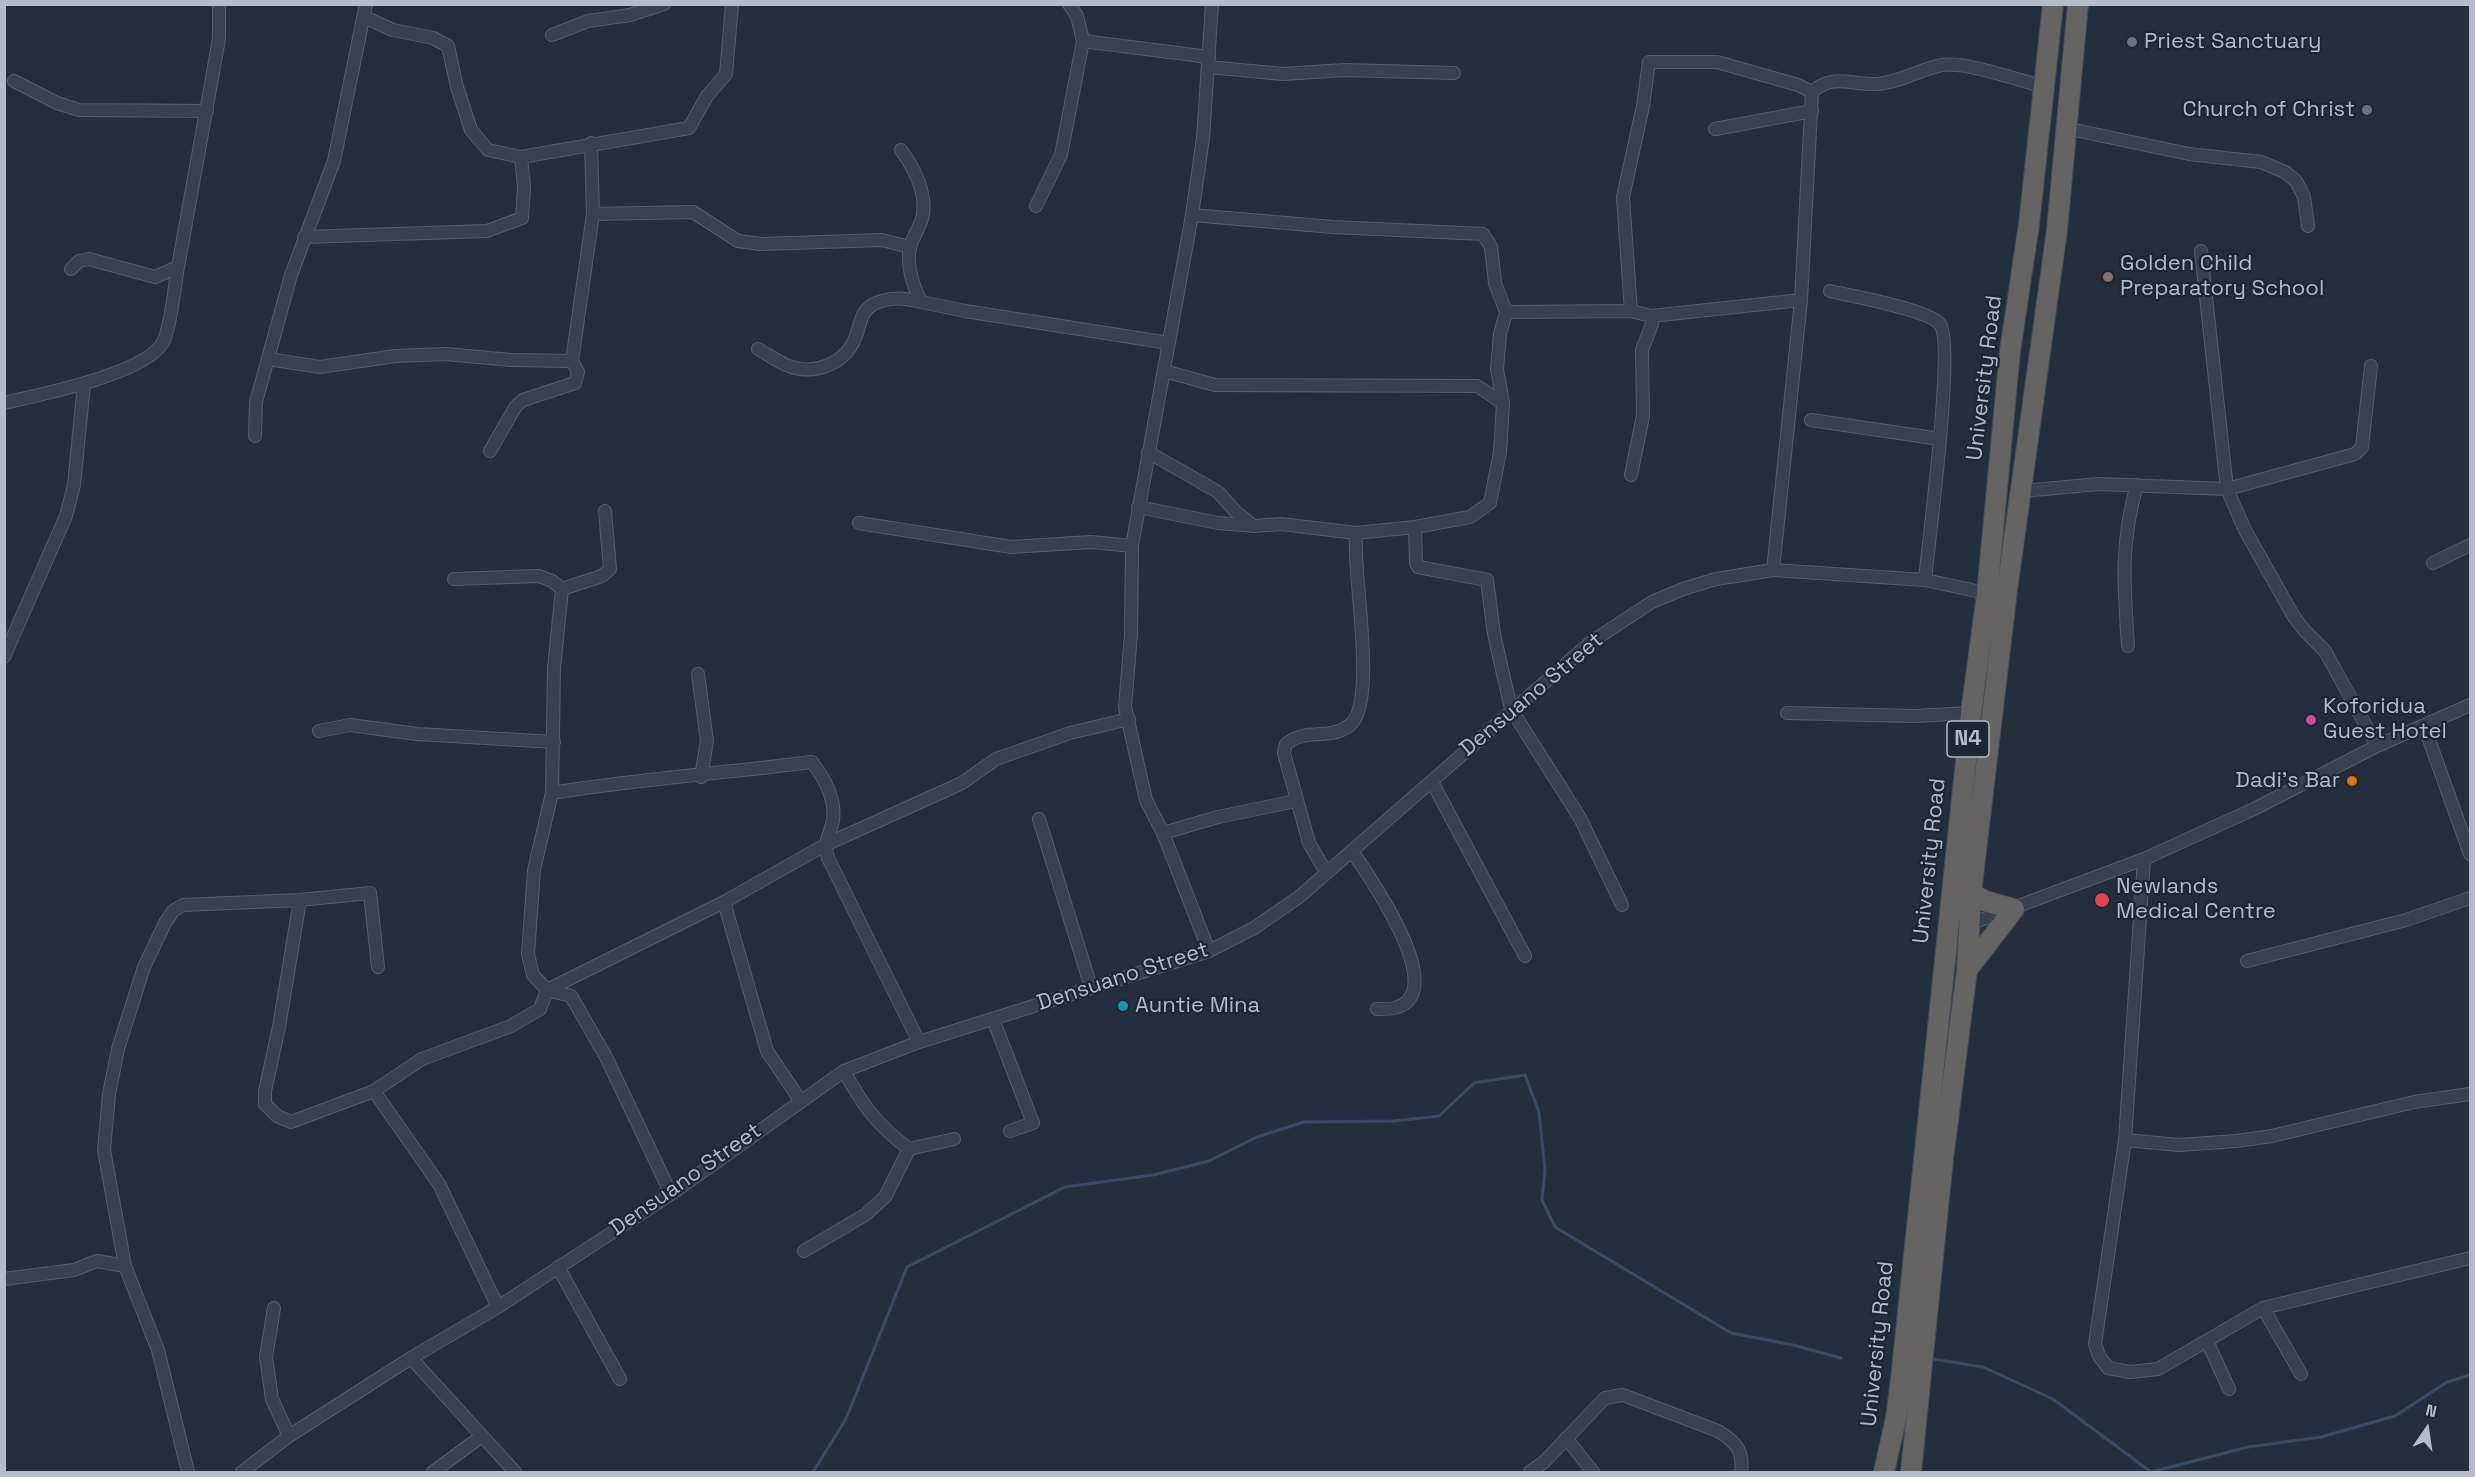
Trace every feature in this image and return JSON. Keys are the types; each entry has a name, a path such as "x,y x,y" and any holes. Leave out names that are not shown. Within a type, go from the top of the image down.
{"highway":[{"name":"University Road","path":"1884,1473 1899,1399 1971,713 1987,594 2010,351 2029,224 2053,4"},
{"name":"University Road","path":"1911,1473 1943,1159 1968,970 1971,893 2007,590 2023,491 2057,230 2078,4"},
{"path":"1968,970 2014,909 1985,901 1971,893"}],"street":[{"path":"4,403 84,384 151,354 164,341 219,39 219,4"},
{"path":"552,35 588,21 630,15 664,4"},
{"path":"255,436 256,402 291,275 334,162 365,11 393,30 433,38 448,46 457,87 471,130 488,150 521,157 591,143 689,128 707,96 726,74 732,4"},
{"path":"1036,206 1061,155 1083,41 1077,16 1069,4"},
{"path":"1209,951 1163,832 1146,800 1125,707 1131,634 1132,546 1192,215 1203,138 1212,4"},
{"path":"1083,41 1283,74 1344,70 1454,74"},
{"path":"1631,311 1623,197 1643,106 1649,62 1717,62 1798,85 1812,92"},
{"path":"1773,570 1801,300 1812,92 1819,86 1835,80 1875,85 1944,64 1985,71 2045,87"},
{"path":"14,81 57,104 79,110 132,108 207,111"},
{"path":"1716,129 1812,111"},
{"path":"2065,128 2189,154 2260,162 2285,172 2296,181 2304,197 2308,226"},
{"path":"490,451 516,406 523,400 575,383 578,372 572,361 593,214 591,143"},
{"path":"901,150 918,178 923,215 910,247 913,286 921,302"},
{"path":"304,237 488,231 522,218 524,187 521,157"},
{"path":"593,214 693,212 738,241 761,244 882,240 910,247"},
{"path":"1138,507 1190,518 1255,526 1281,524 1356,533 1414,527 1470,517 1490,503 1497,474 1503,403 1497,369 1500,334 1506,312 1495,283 1491,247 1483,234 1333,227 1192,215"},
{"path":"2201,251 2227,489 2245,530 2294,617 2325,651 2377,746"},
{"path":"71,269 79,261 89,259 155,278 178,267"},
{"path":"1830,291 1922,315 1937,321 1943,328 1945,345 1940,439 1925,580"},
{"path":"758,349 788,366 823,369 843,358 857,335 860,318 871,306 899,297 965,311 1169,343"},
{"path":"1506,312 1631,311 1651,316 1801,300"},
{"path":"1631,475 1643,416 1642,350 1652,324 1651,316"},
{"path":"268,359 320,367 395,356 446,354 510,360 572,361"},
{"path":"2023,491 2099,484 2227,489 2359,451 2371,366"},
{"path":"1478,386 1497,369"},
{"path":"1164,371 1215,385 1478,386 1503,403"},
{"path":"4,657 66,516 74,485 84,384"},
{"path":"1810,420 1940,439"},
{"path":"1148,452 1218,492 1236,512 1255,526"},
{"path":"2128,646 2123,548 2128,515 2137,485"},
{"path":"562,589 602,576 610,569 605,511"},
{"path":"859,523 1011,547 1091,542 1132,546"},
{"path":"1414,527 1418,567 1487,580 1494,634 1511,710 1580,818 1622,905"},
{"path":"1326,872 1310,843 1284,753 1286,744 1295,737 1308,733 1336,733 1352,724 1360,709 1361,619 1354,554 1356,533"},
{"path":"2433,563 2470,545"},
{"name":"Densuano Street","path":"242,1473 289,1436 411,1358 498,1307 671,1194 800,1100 844,1071 919,1042 1209,951 1254,928 1299,897 1591,642 1652,602 1716,579 1773,570 1925,580 1987,594 2007,590"},
{"path":"454,579 539,576 552,581 562,589"},
{"path":"562,589 554,668 552,793 534,870 528,954 533,975 547,990 571,996 588,1023 671,1194"},
{"path":"698,674 707,741 701,777"},
{"path":"1970,924 2144,859 2254,809 2377,746 2470,705"},
{"path":"1787,713 1914,716 1971,713"},
{"path":"300,900 279,1027 265,1091 265,1104 277,1116 291,1122 374,1091 422,1059 511,1026 540,1009 547,990 724,902 825,845 962,783 996,759 1070,733 1129,718"},
{"path":"319,731 350,725 417,734 554,742"},
{"path":"2424,726 2470,854"},
{"path":"552,793 627,781 701,777 812,762 834,800 833,821 825,845 828,858 859,925 919,1042"},
{"path":"1432,782 1525,956"},
{"path":"1163,832 1228,815 1296,801"},
{"path":"1039,819 1091,987"},
{"path":"1352,851 1399,928 1413,961 1415,980 1410,997 1397,1008 1377,1009"},
{"path":"2144,859 2125,1140 2095,1344 2099,1356 2108,1368 2130,1372 2158,1369 2263,1308 2470,1258"},
{"path":"188,1473 158,1350 124,1266 104,1149 109,1094 118,1048 144,967 165,923 173,911 183,905 300,900 370,893 378,967"},
{"path":"2247,961 2406,920 2470,898"},
{"path":"724,902 767,1051 800,1100"},
{"path":"993,1019 1033,1123 1010,1131"},
{"path":"844,1071 866,1111 883,1129 909,1149"},
{"path":"374,1091 438,1184 498,1307"},
{"path":"2125,1140 2179,1145 2236,1141 2272,1136 2414,1102 2470,1094"},
{"path":"909,1149 954,1139"},
{"path":"804,1251 865,1215 885,1197 909,1149"},
{"path":"4,1279 74,1269 97,1261 124,1266"},
{"path":"558,1267 620,1379"},
{"path":"274,1308 266,1357 272,1399 289,1436"},
{"path":"2263,1308 2301,1374"},
{"path":"2207,1341 2229,1389"},
{"path":"411,1358 515,1473"},
{"path":"1530,1473 1544,1462 1605,1398 1623,1395 1718,1431 1730,1438 1738,1446 1743,1459 1741,1473"},
{"path":"433,1473 482,1436"},
{"path":"1566,1438 1593,1473"}],"waterway":[{"path":"813,1472 846,1419 907,1267 1065,1187 1153,1175 1209,1161 1257,1137 1304,1122 1394,1121 1439,1116 1474,1083 1525,1075 1539,1112 1545,1170 1542,1200 1555,1227 1731,1333 1793,1345 1841,1358"},
{"path":"1933,1359 1983,1367 2053,1399 2151,1472 2248,1447 2321,1437 2395,1416 2447,1382 2470,1375"}],"place":[{"name":"Priest Sanctuary","path":"2132,42"},
{"name":"Church of Christ","path":"2367,110"},
{"name":"Golden Child Preparatory School","path":"2108,277"},
{"name":"Koforidua Guest Hotel","path":"2311,720"},
{"name":"Dadi's Bar","path":"2352,781"},
{"name":"Newlands Medical Centre","path":"2102,900"},
{"name":"Auntie Mina","path":"1123,1006"}]}
